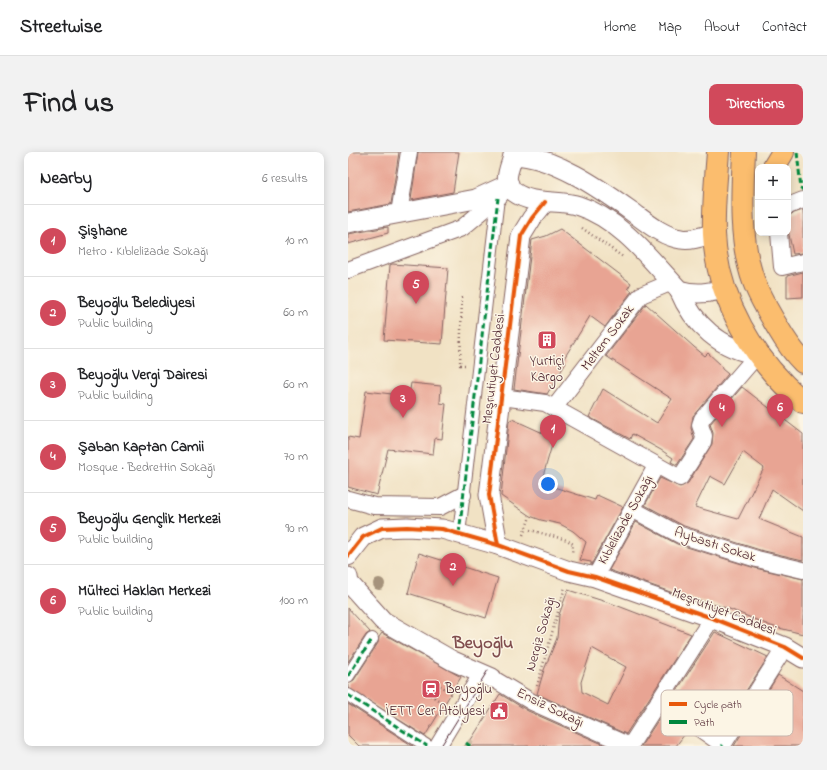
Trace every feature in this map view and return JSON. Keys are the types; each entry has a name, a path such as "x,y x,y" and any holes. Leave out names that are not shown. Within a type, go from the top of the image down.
{"main road":[{"path":"718,152 714,233 716,260 724,289 734,313 758,354 776,376 803,402"},
{"path":"744,152 742,194 744,225 748,257 754,281 768,313 803,362"},
{"path":"776,164 783,152"},
{"path":"754,281 758,236"},
{"path":"724,289 754,281"}],"street":[{"path":"399,213 409,152"},
{"path":"348,270 462,228 504,191 512,153 536,158 574,174 612,197 667,236 681,240 714,233"},
{"path":"348,223 476,199 504,191 513,191 545,202 570,203 594,212 617,228 676,286 685,304 706,330 741,352 758,354"},
{"name":"Meşrutiyet Caddesi","path":"504,191 463,495 451,531 498,545 569,571 595,577 712,618 785,647 803,658"},
{"path":"791,205 803,200"},
{"name":"Meşrutiyet Caddesi","path":"498,545 489,495 521,236 532,218 545,202"},
{"path":"779,236 782,267 803,262"},
{"path":"676,286 691,293 703,294 724,289"},
{"name":"Meltem Sokak","path":"554,408 641,295 676,286"},
{"path":"656,466 680,478 703,442 704,436 700,425 702,419 758,354"},
{"name":"Kıblelizade Sokağı","path":"502,397 545,403 656,466 595,577"},
{"path":"348,499 374,506 440,507 463,495"},
{"name":"Aybastı Sokak","path":"632,509 680,535 757,559 803,570"},
{"path":"348,556 363,537 382,528 407,527 451,531"},
{"path":"348,577 348,584 384,621 453,661 487,675 438,746"},
{"path":"665,690 712,618"},
{"path":"348,676 372,639"},
{"path":"758,690 785,647"},
{"name":"Ensiz Sokağı","path":"487,675 532,702 630,746"},
{"path":"348,695 427,746"},
{"path":"630,746 661,697"},
{"path":"708,736 722,746 728,736"}],"path":[{"path":"578,225 612,250"},
{"path":"461,355 462,297"},
{"path":"530,530 567,540"},
{"path":"446,704 434,697 429,692 433,686 437,684 452,693"},
{"path":"434,697 440,686"}],"building":[{"path":"348,152 399,152 391,204 348,212"},
{"path":"418,152 459,152 453,192 411,200"},
{"path":"803,210 803,253 793,254 789,236 791,236 791,214"},
{"path":"388,227 388,233 348,244 348,234"},
{"path":"560,229 631,283 628,288 632,291 605,327 590,316 563,360 566,363 547,394 514,389 532,240 546,236"},
{"path":"390,265 448,268 442,344 384,340"},
{"path":"803,272 803,297 787,298 787,276"},
{"path":"646,304 705,356 708,353 728,374 693,416 691,428 694,439 677,465 671,462 673,458 632,434 630,439 589,417 603,389 657,423 672,399 606,356"},
{"path":"411,383 441,386 440,403 446,404 442,439 435,438 433,454 388,449 377,495 348,487 348,437 359,439 366,391 409,396"},
{"path":"742,387 803,434 803,511 772,489 759,519 803,537 803,560 760,550 684,526 645,505 660,478 680,487 688,483 712,444 713,433 710,424","holes":["743,452 764,468 738,519 695,507 710,476 725,484"]},
{"path":"512,419 554,438 541,483 595,500 597,495 623,507 591,565 591,562 580,560 586,542 573,531 560,524 530,516 501,496 509,421"},
{"path":"636,522 677,544 755,568 803,579 803,634 771,626 727,608 676,594 609,570"},
{"path":"419,553 498,578 486,618 408,593"},
{"path":"568,590 613,604 691,634 626,734 537,694 544,670 557,638 559,615","holes":["592,648 626,667 608,705 582,692 581,682"]},
{"path":"348,608 370,632 366,635 348,662"},
{"path":"715,632 768,657 747,690 677,690"},
{"path":"382,633 461,677 425,736 348,688 348,683 354,680 378,643 379,637"},
{"path":"778,675 803,691 803,746 734,746 740,736 793,736 793,690 769,690"},
{"path":"500,694 528,711 607,746 467,746"},
{"path":"348,704 413,746 359,746 348,735"},
{"path":"661,716 661,736 683,736 676,746 641,746"}],"tunnel":[{"path":"466,743 470,746"}],"tram line":[{"path":"441,746 488,670"}],"marked path":[{"path":"797,152 801,188 803,190"},
{"path":"459,534 498,198"},
{"path":"348,676 372,639"},
{"path":"348,695 427,746"},
{"path":"466,743 470,746"}],"cycle path":[{"path":"498,545 489,495 521,236 532,218 545,202"},
{"path":"348,556 363,537 382,528 407,527 442,529 498,545 569,571 595,577 712,618 785,647 803,658"}],"place":[{"name":"Beyoğlu Gençlik Merkezi","path":"416,304"},
{"name":"Yurtiçi Kargo","path":"547,340"},
{"name":"Beyoğlu Vergi Dairesi","path":"403,418"},
{"name":"Şaban Kaptan Camii","path":"722,427"},
{"name":"Mülteci Hakları Merkezi","path":"780,427"},
{"name":"Şişhane","path":"553,448"},
{"name":"Beyoğlu Belediyesi","path":"453,586"},
{"name":"Beyoğlu","path":"431,689"},
{"name":"İETT Cer Atölyesi","path":"499,711"}],"district":[{"name":"Beyoğlu","path":"483,644"}]}
